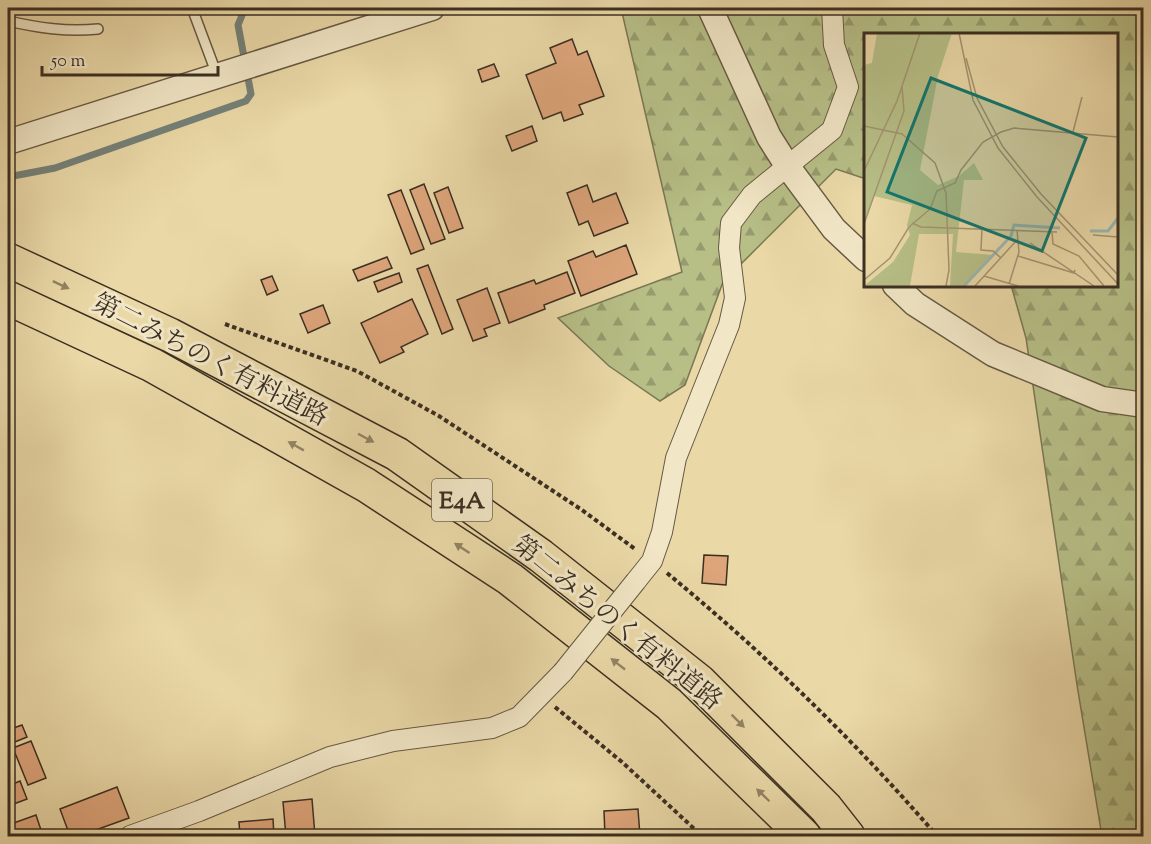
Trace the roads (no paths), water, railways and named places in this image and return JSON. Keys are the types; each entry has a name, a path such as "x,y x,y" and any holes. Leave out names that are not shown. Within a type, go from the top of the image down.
{"highway":[{"name":"第二みちのく有料道路","path":"8,260 170,335 397,454 540,556 699,681 826,808 848,837"},
{"name":"第二みちのく有料道路","path":"8,298 152,365 366,485 510,579 669,704 804,837"}],"street":[{"path":"8,142 432,8"},
{"path":"710,8 769,137 834,229 864,257"},
{"path":"130,837 199,812 330,757 393,741 492,728 519,717 563,672 652,561 662,532 676,458 729,325 735,298 729,248 731,223 752,195 832,130 848,87 834,45 832,8"},
{"path":"895,286 915,304 993,354 1102,399 1143,405"}],"lane":[{"path":"194,10 217,75"},
{"path":"8,21 44,29 72,31 98,29"}],"waterway":[{"path":"8,177 55,168 246,101 251,94 238,25 245,8"}]}
